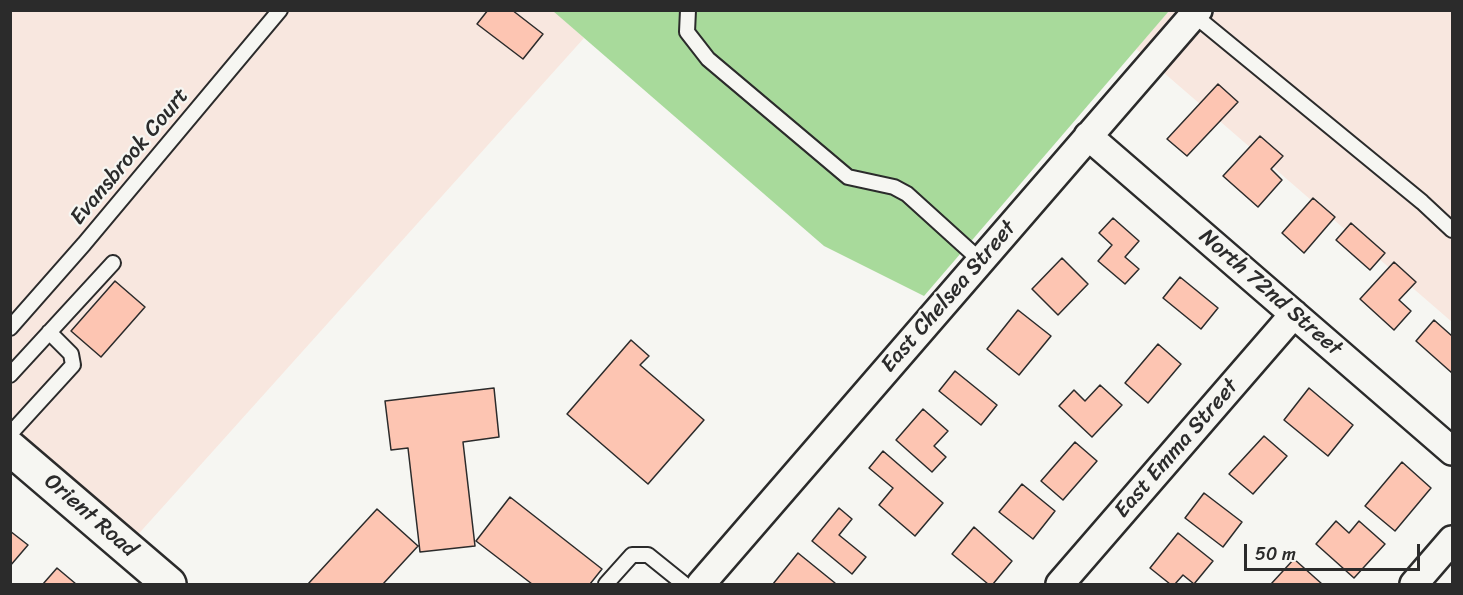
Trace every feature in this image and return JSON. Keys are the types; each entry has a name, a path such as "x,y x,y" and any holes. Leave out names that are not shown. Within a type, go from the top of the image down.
{"street":[{"name":"East Chelsea Street","path":"701,585 1196,13"},
{"name":"North 72nd Street","path":"1088,136 1452,451"},
{"name":"East Emma Street","path":"1060,585 1294,314"},
{"name":"Orient Road","path":"10,448 169,585"},
{"path":"1413,585 1452,540"}],"lane":[{"name":"Evansbrook Court","path":"10,328 84,244 280,10"},
{"path":"688,10 687,32 708,59 848,177 894,187 907,194 981,261"},
{"path":"1196,13 1422,202 1452,230"},
{"path":"10,375 112,263"},
{"path":"10,434 73,365 71,354 49,332"},
{"path":"606,585 632,555 648,555 684,585"}],"shaded area":[{"path":"553,10 584,38 134,539 11,432 11,11"},
{"path":"1169,11 1180,11 1142,54 1136,49"},
{"path":"1216,11 1452,11 1452,322 1163,72"}],"green space":[{"path":"553,11 1169,11 924,296 824,246"}],"building":[{"path":"488,10 512,10 543,34 523,59 477,24"},
{"path":"1218,84 1238,102 1187,156 1167,139"},
{"path":"1260,136 1283,156 1271,169 1282,180 1258,207 1223,176"},
{"path":"1313,198 1335,217 1304,253 1282,233"},
{"path":"1113,218 1139,241 1125,257 1139,269 1125,284 1098,261 1112,245 1099,233"},
{"path":"1351,223 1385,253 1370,270 1336,240"},
{"path":"1062,258 1088,284 1058,315 1032,289"},
{"path":"1394,262 1416,282 1399,300 1411,311 1394,330 1360,299"},
{"path":"1180,277 1218,308 1201,329 1163,298"},
{"path":"115,281 145,307 101,357 71,331"},
{"path":"1018,310 1051,336 1019,375 987,349"},
{"path":"1434,320 1452,336 1452,373 1416,341"},
{"path":"631,340 649,356 640,365 704,420 648,484 567,414"},
{"path":"1158,344 1181,364 1148,403 1125,383"},
{"path":"955,371 997,405 981,425 939,391"},
{"path":"1100,385 1122,405 1092,437 1059,406 1074,390 1085,401"},
{"path":"494,388 499,437 463,442 475,546 420,552 408,448 391,450 385,401"},
{"path":"1309,388 1353,425 1328,456 1284,420"},
{"path":"923,409 948,431 934,446 946,457 932,472 896,440"},
{"path":"1264,436 1287,456 1253,494 1229,474"},
{"path":"1075,442 1097,461 1063,500 1041,481"},
{"path":"883,451 943,503 915,536 879,505 893,488 869,468"},
{"path":"1402,462 1431,488 1395,531 1365,506"},
{"path":"1022,484 1055,511 1033,539 999,512"},
{"path":"1204,493 1242,522 1223,547 1185,518"},
{"path":"510,497 602,569 590,584 532,584 476,541"},
{"path":"839,508 852,519 839,535 866,557 852,574 812,541"},
{"path":"377,509 418,546 383,584 308,584"},
{"path":"1336,521 1349,533 1359,521 1385,544 1354,578 1316,544"},
{"path":"974,527 1012,561 993,584 988,584 952,554"},
{"path":"10,531 28,545 10,566"},
{"path":"1178,533 1213,561 1194,584 1183,575 1175,584 1170,584 1150,568"},
{"path":"798,553 835,583 773,584"},
{"path":"1294,559 1322,584 1271,584"},
{"path":"57,568 76,584 43,584"}]}
